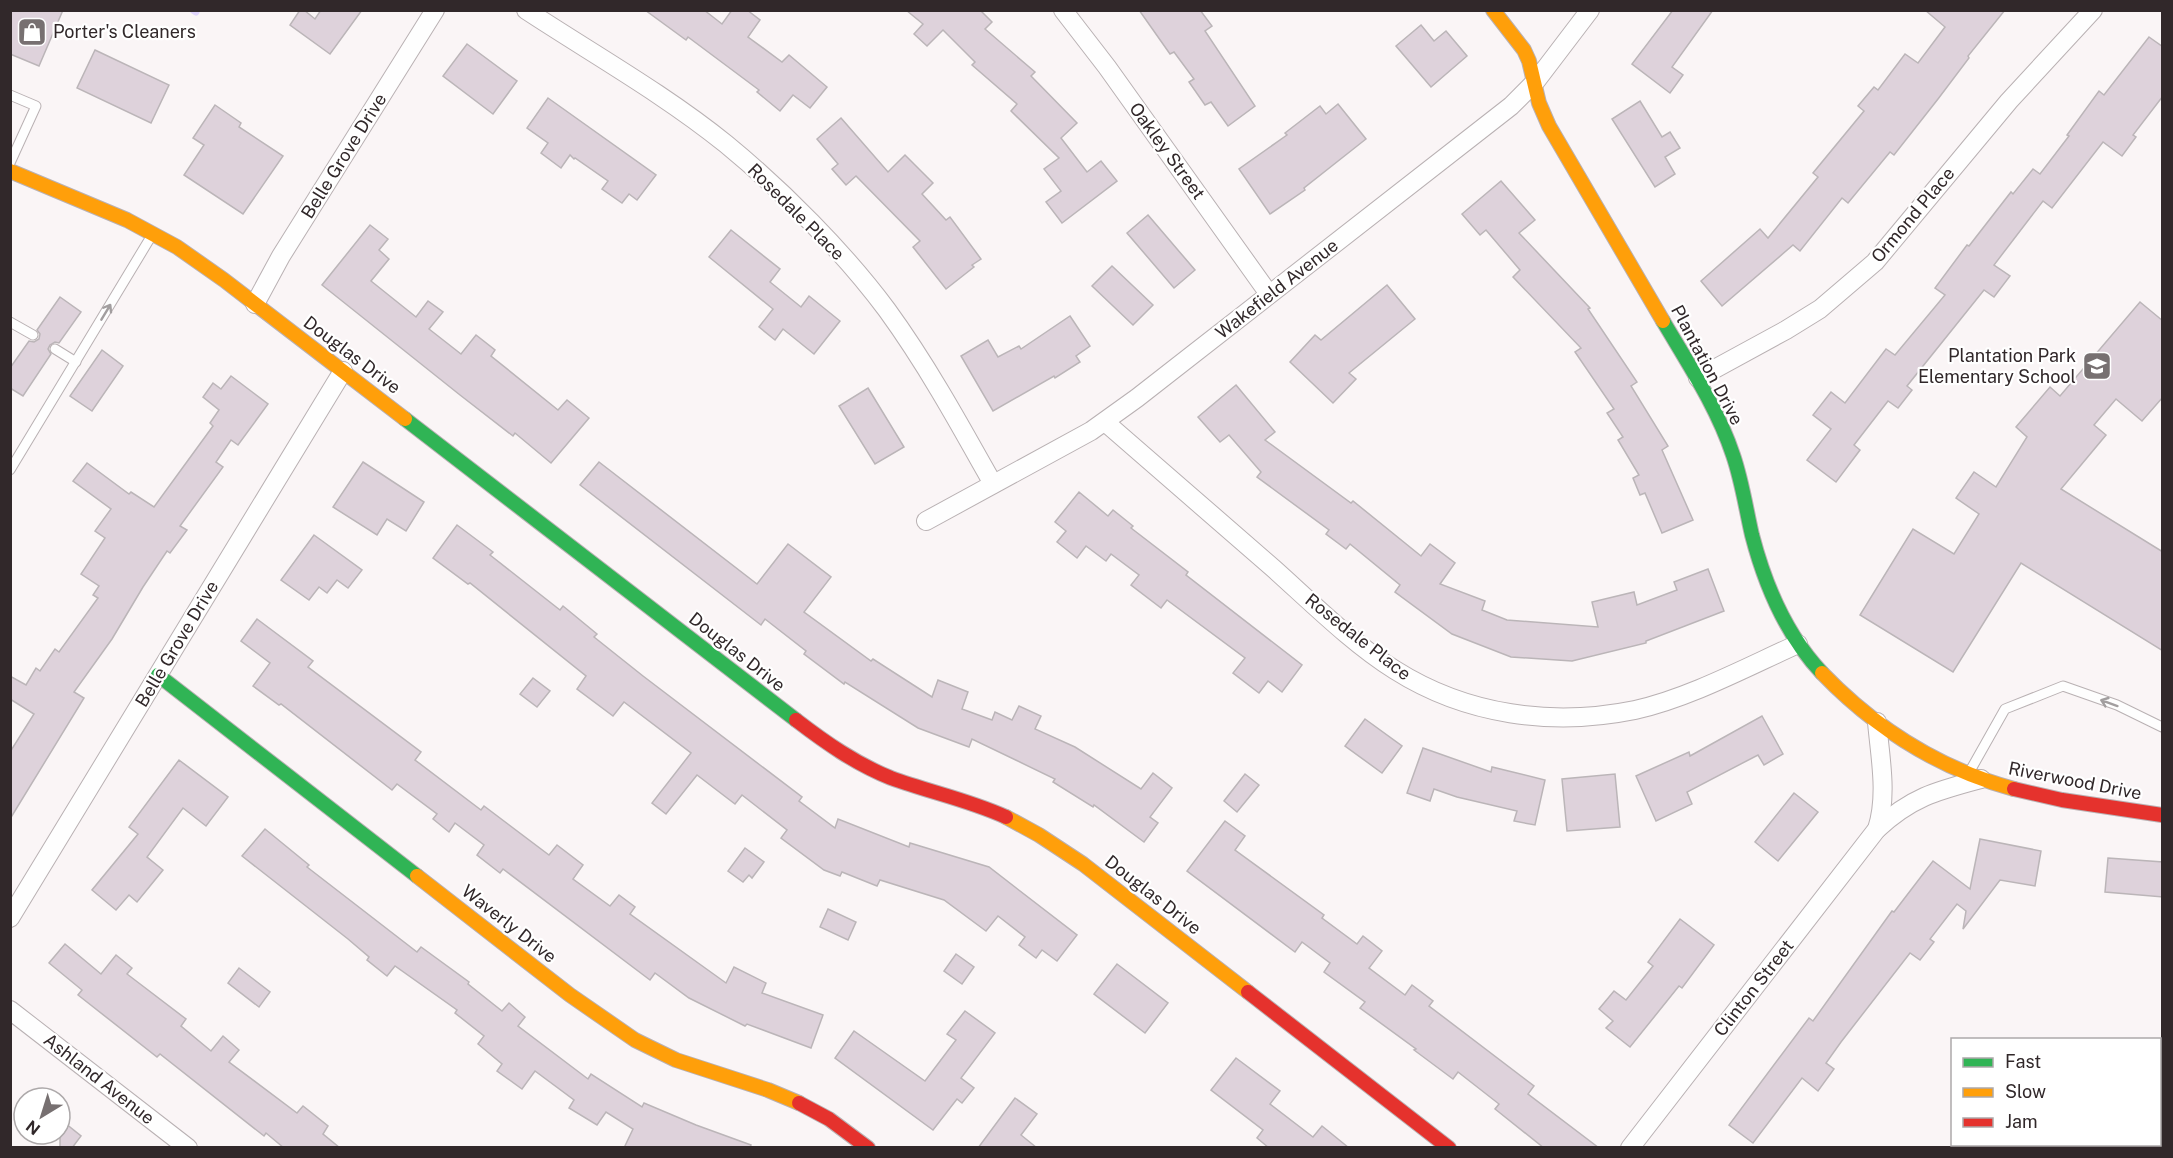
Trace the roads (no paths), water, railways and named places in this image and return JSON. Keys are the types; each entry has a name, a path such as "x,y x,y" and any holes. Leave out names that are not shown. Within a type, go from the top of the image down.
{"street":[{"name":"Belle Grove Drive","path":"255,304 281,256 435,10"},
{"name":"Rosedale Place","path":"526,10 686,114 726,144 812,225 886,309 947,401 993,484"},
{"name":"Oakley Street","path":"1063,10 1107,67 1269,294"},
{"name":"Plantation Drive","path":"1493,10 1524,50 1536,81 1539,103 1549,126 1698,378 1725,432 1737,470 1751,534 1763,570 1798,644 1835,687 1877,722 1907,742 1975,776"},
{"name":"Wakefield Avenue","path":"926,521 1105,422 1525,94 1590,10"},
{"name":"Ormond Place","path":"1698,378 1820,309 1875,262 2009,101 2093,10"},
{"name":"Douglas Drive","path":"10,171 101,208 154,233 200,262 823,741 879,773 991,811 1029,828 1056,845 1449,1148"},
{"name":"Belle Grove Drive","path":"10,918 343,371"},
{"name":"Rosedale Place","path":"1105,422 1393,669 1420,684 1473,705 1513,715 1547,717 1575,717 1632,711 1680,696 1798,644"},
{"name":"Waverly Drive","path":"158,675 622,1032 658,1052 685,1063 769,1090 802,1104 829,1119 868,1148"},
{"name":"Clinton Street","path":"1877,722 1882,795 1881,815 1877,829"},
{"name":"Clinton Street","path":"1630,1148 1877,829 1913,801 1975,776"},
{"name":"Riverwood Drive","path":"1975,776 2038,795 2163,815"},
{"name":"Ashland Avenue","path":"10,1010 188,1148"}],"lane":[{"path":"10,95 36,106 10,163"},
{"path":"10,470 15,455 76,362 154,233"},
{"path":"10,322 33,335"},
{"path":"55,349 76,362"},
{"path":"1975,776 2005,710 2063,686 2117,705 2163,727"}],"place":[{"name":"Porter's Cleaners","path":"32,32"},
{"name":"Plantation Park Elementary School","path":"2097,366"}]}
